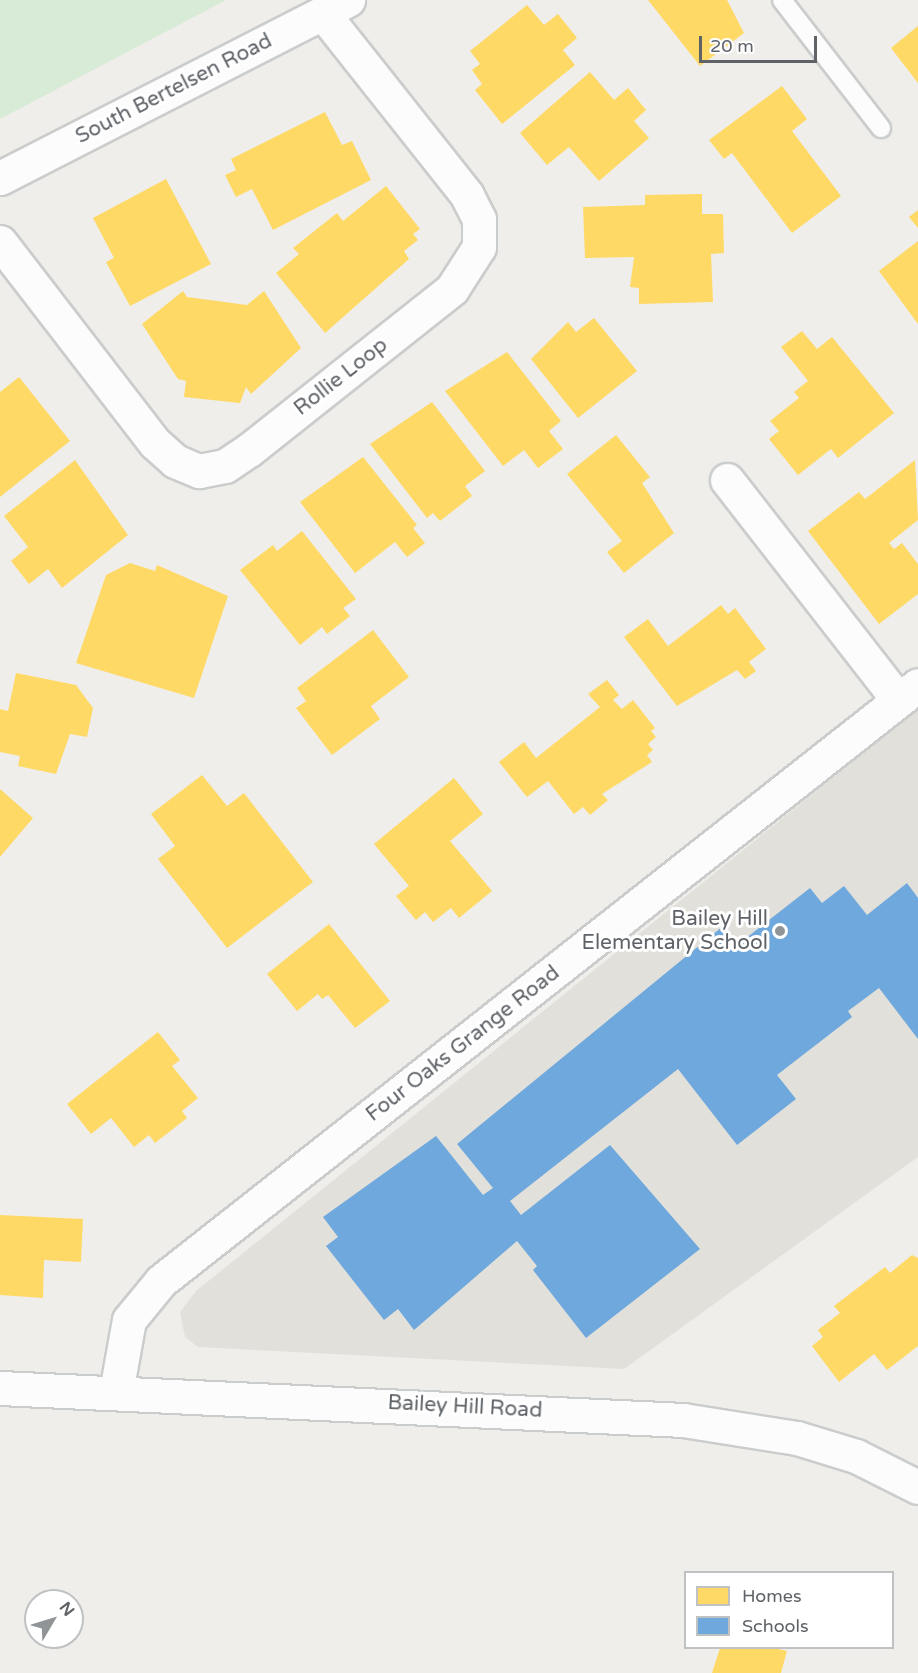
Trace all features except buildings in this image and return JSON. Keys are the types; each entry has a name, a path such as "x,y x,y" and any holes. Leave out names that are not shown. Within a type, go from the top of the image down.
{"street":[{"name":"South Bertelsen Road","path":"0,177 336,7"},
{"name":"Rollie Loop","path":"0,242 155,443 175,461 199,471 225,466 249,450 452,289 479,248 478,219 467,195 336,7"},
{"path":"727,480 908,692"},
{"name":"Four Oaks Grange Road","path":"116,1392 129,1320 161,1281 908,692"},
{"name":"Bailey Hill Road","path":"0,1388 683,1420 797,1438 856,1456 918,1487"}],"lane":[{"path":"782,0 880,128"}],"shaded area":[{"name":"Bailey Hill Elementary School","path":"918,709 918,1157 624,1369 198,1347 185,1337 180,1312 196,1291"}],"green space":[{"path":"0,0 226,0 0,119"}],"place":[{"name":"Bailey Hill Elementary School","path":"780,931"}]}
